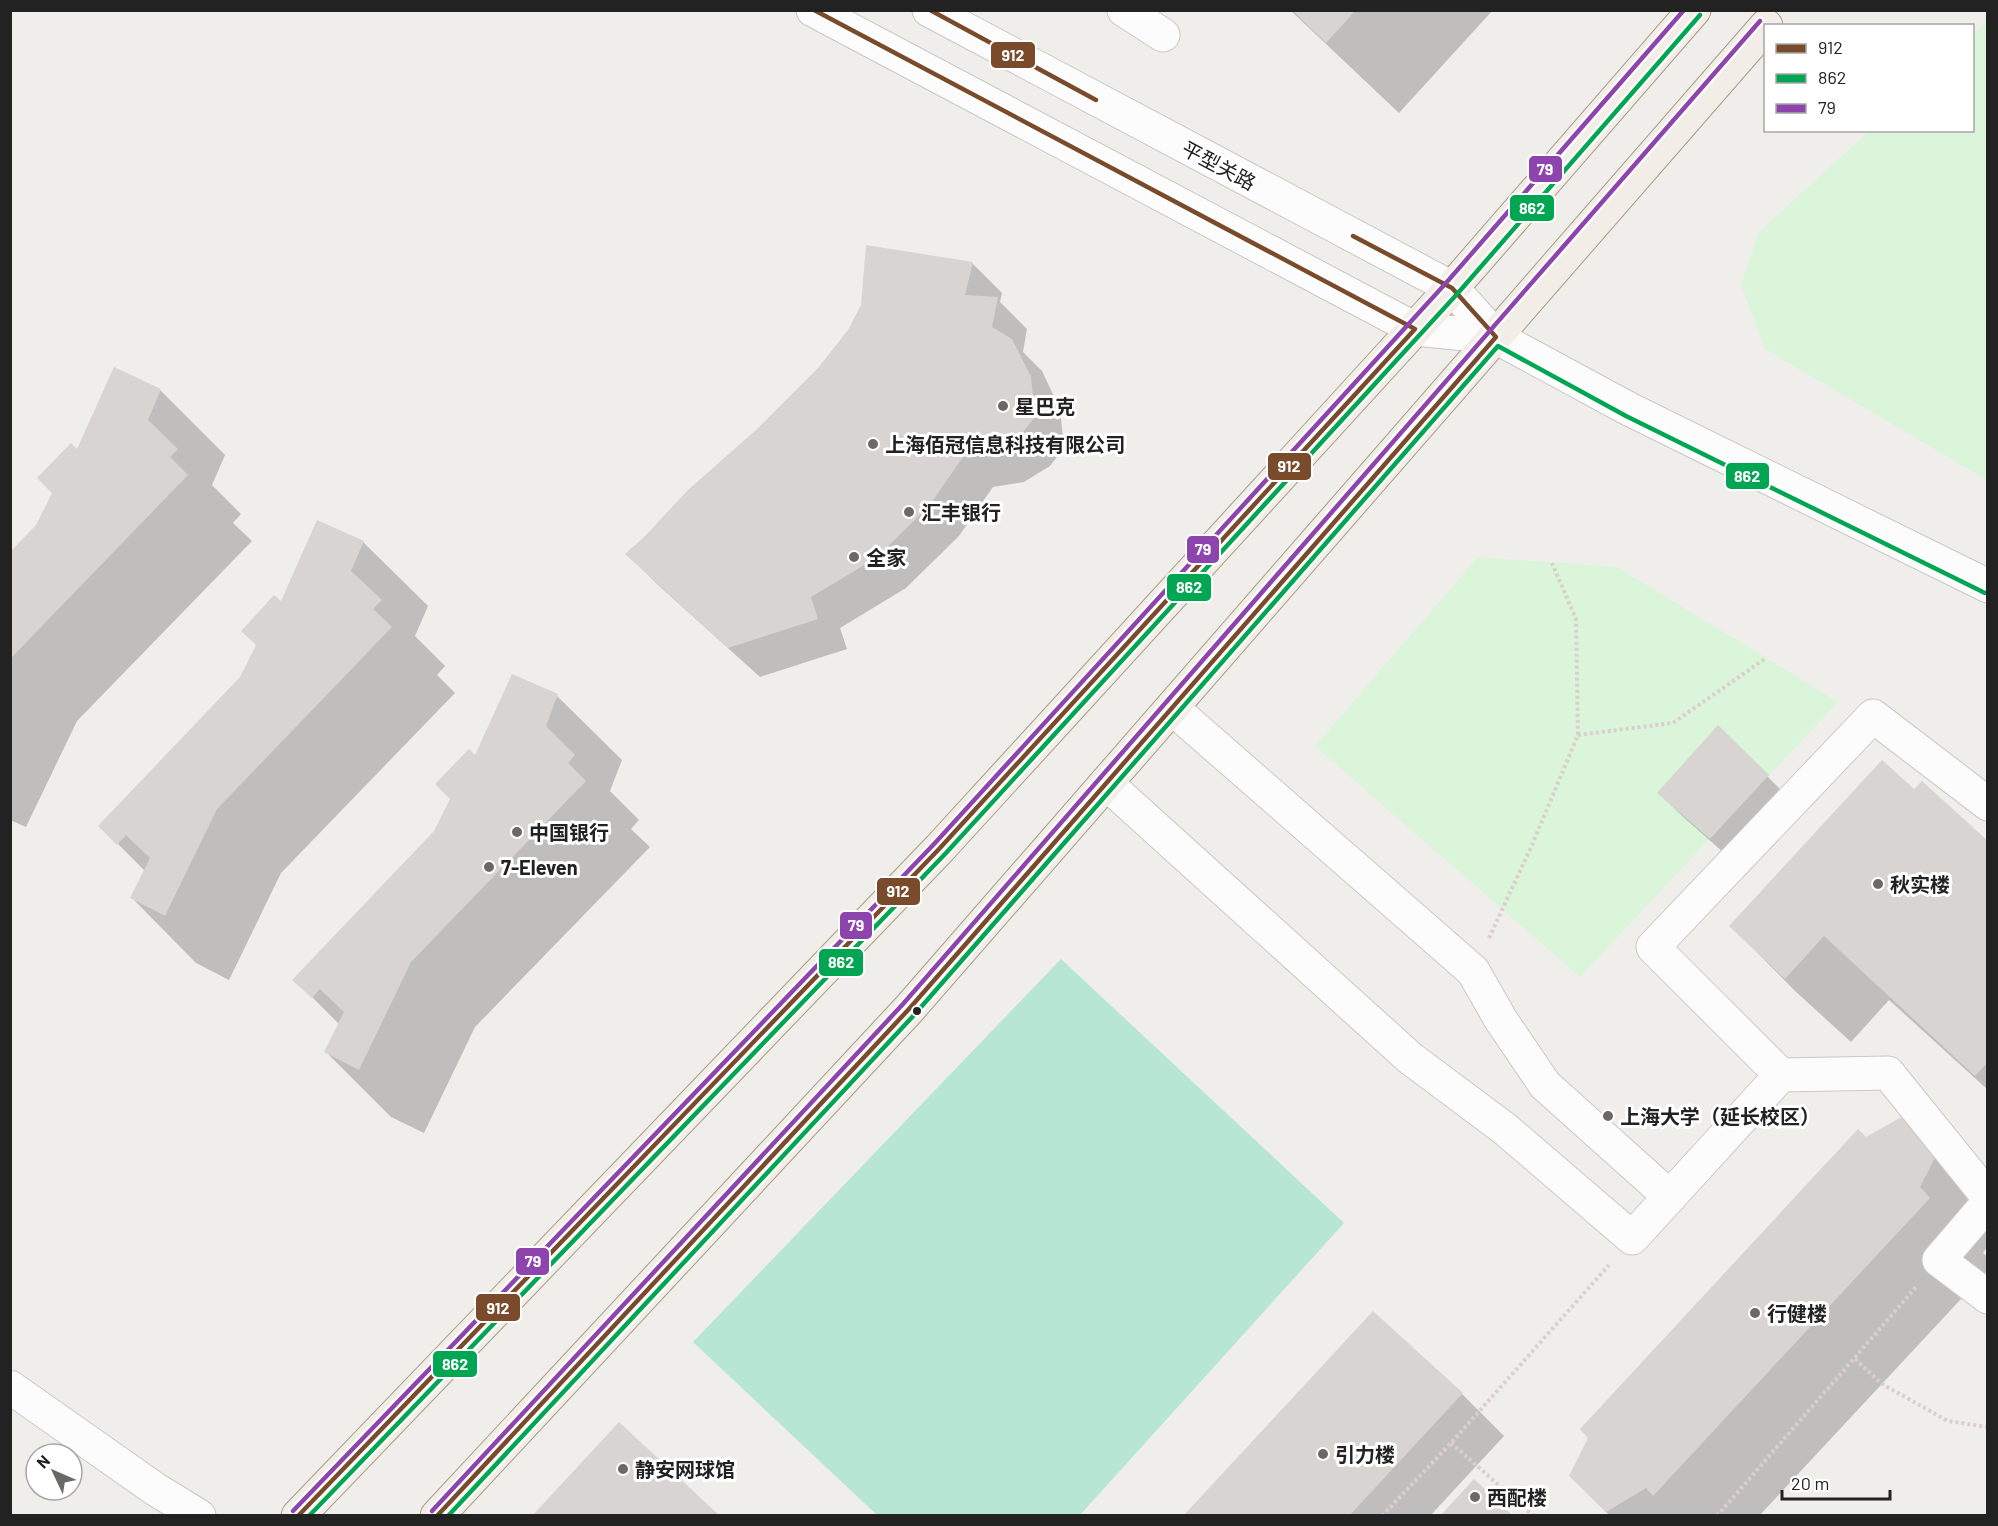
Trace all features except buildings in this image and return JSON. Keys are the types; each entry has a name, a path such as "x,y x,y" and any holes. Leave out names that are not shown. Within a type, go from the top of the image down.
{"main road":[{"path":"298,1515 940,848 1452,288 1694,10"},
{"path":"1768,24 1779,10"},
{"path":"437,1515 909,1009 1764,28"}],"street":[{"name":"平型关路","path":"813,10 1415,329 1496,337"},
{"name":"平型关路","path":"929,10 1452,288 1496,337 1629,409 1988,586"},
{"path":"1124,10 1163,34"},
{"path":"1172,708 1473,971 1501,1020 1545,1085 1670,1197"},
{"path":"1988,804 1873,716 1653,947 1781,1075 1888,1073 1988,1197"},
{"path":"1106,783 1410,1058 1505,1128 1632,1238 1781,1075"},
{"path":"1988,1203 1939,1260 1988,1297"},
{"path":"10,1386 155,1489 199,1515"}],"path":[{"path":"1473,971 1532,844 1578,735 1576,619 1552,563"},
{"path":"1578,735 1673,723 1766,658"},
{"path":"1382,1515 1451,1443 1632,1238"},
{"path":"1717,1515 1939,1260"},
{"path":"1855,1359 1882,1384 1948,1421 1988,1427"},
{"path":"1451,1443 1534,1515"}],"green space":[{"path":"1987,21 1987,480 1765,349 1741,285 1759,232 1868,132 1974,132 1974,34"},
{"path":"1478,557 1617,567 1838,702 1580,977 1315,746"},
{"path":"1061,959 1344,1223 1080,1515 877,1515 693,1342"}],"transit line":[{"name":"912","path":"298,1516 940,848 1415,329 814,10"},
{"name":"912","path":"930,10 1096,100"},
{"name":"79","path":"293,1511 935,843 1446,283 1684,10"},
{"name":"862","path":"309,1516 946,853 1458,293 1700,15"},
{"name":"79","path":"432,1511 903,1004 1760,21"},
{"name":"912","path":"437,1516 909,1009 1496,337 1452,288 1353,236"},
{"name":"862","path":"448,1516 915,1014 1498,346 1626,416 1985,593"}],"place":[{"name":"星巴克","path":"1003,406"},
{"name":"上海佰冠信息科技有限公司","path":"873,444"},
{"name":"汇丰银行","path":"909,512"},
{"name":"全家","path":"854,557"},
{"name":"中国银行","path":"517,832"},
{"name":"7-Eleven","path":"489,867"},
{"name":"秋实楼","path":"1878,884"},
{"name":"上海大学（延长校区）","path":"1608,1116"},
{"name":"行健楼","path":"1755,1313"},
{"name":"引力楼","path":"1323,1454"},
{"name":"静安网球馆","path":"623,1469"},
{"name":"西配楼","path":"1475,1497"}]}
